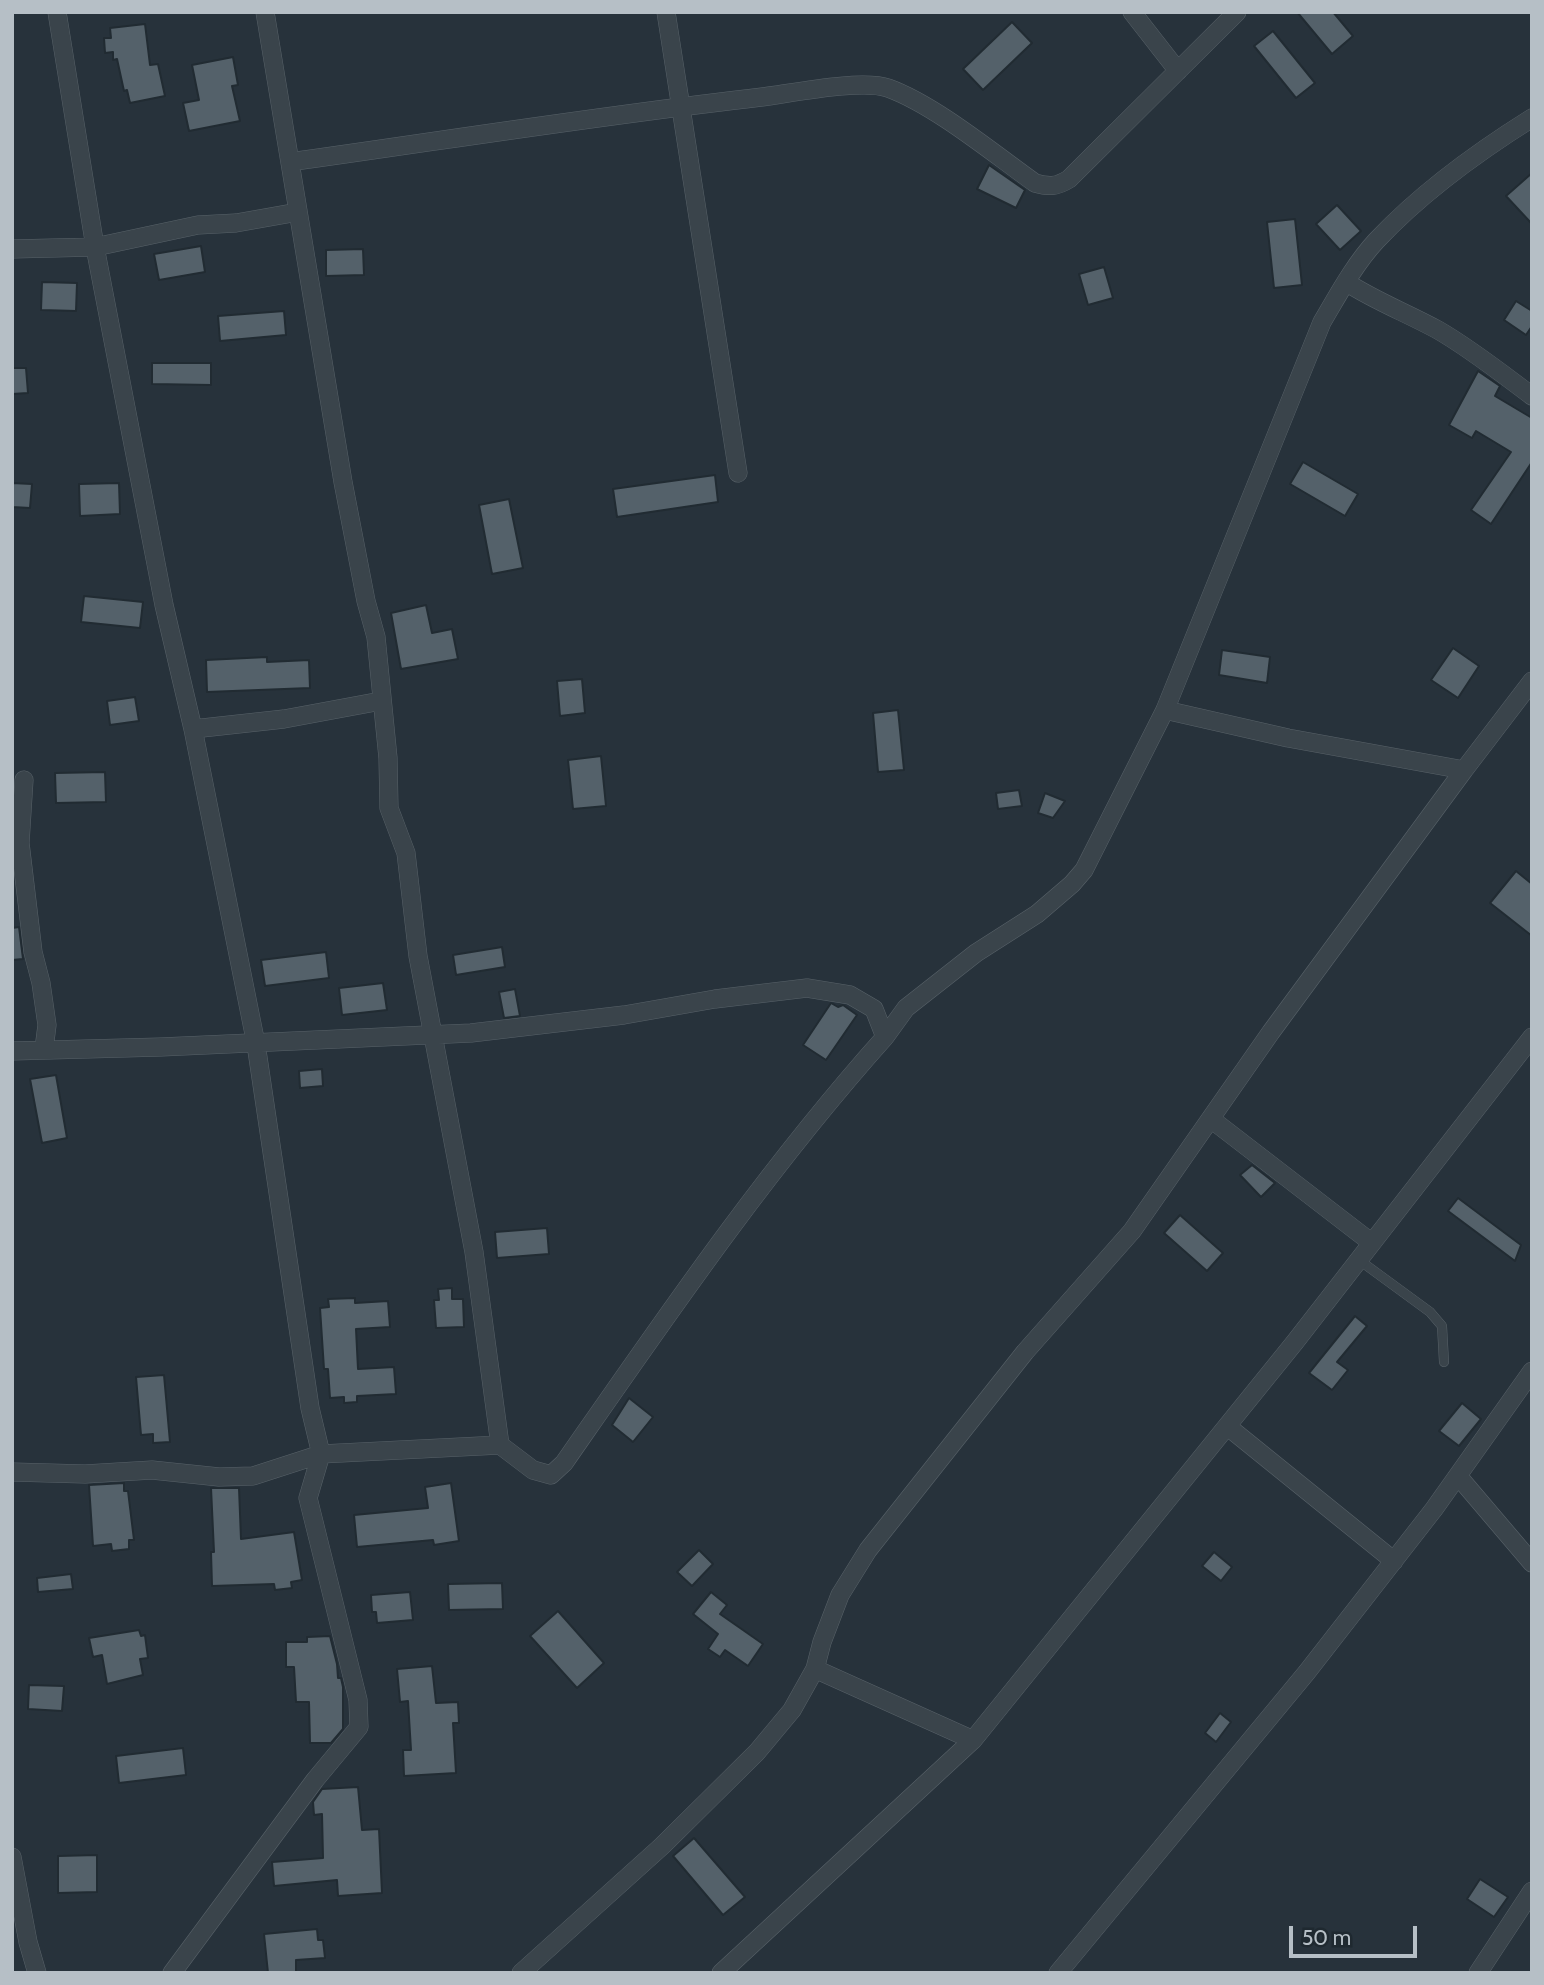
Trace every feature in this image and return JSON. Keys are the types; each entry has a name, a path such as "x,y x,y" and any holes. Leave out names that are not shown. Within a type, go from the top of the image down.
{"street":[{"path":"57,12 95,247 164,606 193,729 256,1044 310,1408 321,1454 308,1498 358,1700 359,1727 315,1780 172,1973"},
{"path":"265,12 343,482 366,601 376,637 388,758 389,808 406,853 418,956 474,1252 500,1445"},
{"path":"666,12 738,473"},
{"path":"1132,12 1178,71"},
{"path":"290,162 679,106 856,86 886,88 935,114 1035,183 1049,187 1060,185 1069,179 1237,12"},
{"path":"12,1472 85,1474 145,1469 219,1477 253,1476 321,1454 500,1445 533,1470 551,1475 564,1463 723,1237 906,1008 976,953 1037,914 1081,875 1165,710 1322,322 1374,243 1413,204 1486,147 1532,118"},
{"path":"12,250 95,247 198,225 236,223 298,212"},
{"path":"1346,282 1372,299 1439,331 1532,396"},
{"path":"521,1973 662,1846 757,1752 792,1710 815,1669 840,1595 868,1550 1025,1352 1132,1231 1271,1032 1532,681"},
{"path":"193,729 284,719 382,701"},
{"path":"1165,710 1288,737 1464,770"},
{"path":"24,780 20,843 33,952 47,1025 44,1049"},
{"path":"12,1051 434,1036 624,1015 807,988 850,995 874,1009 885,1037"},
{"path":"721,1973 973,1740 1227,1426 1532,1037"},
{"path":"1211,1119 1372,1243"},
{"path":"1058,1973 1307,1672 1458,1476 1532,1371"},
{"path":"1227,1426 1394,1560"},
{"path":"1458,1476 1532,1563"},
{"path":"815,1669 973,1740"},
{"path":"12,1857 28,1942 37,1973"},
{"path":"1478,1973 1532,1891"}],"lane":[{"path":"1359,1259 1430,1312 1442,1326 1444,1362"}],"building":[{"path":"1297,12 1333,12 1353,36 1332,54"},
{"path":"1012,22 1032,43 983,90 963,69"},
{"path":"145,24 150,65 158,64 165,96 130,103 127,90 124,91 117,59 113,60 113,52 105,53 104,38 111,38 110,28"},
{"path":"1273,31 1315,83 1296,98 1254,46"},
{"path":"233,57 238,85 232,86 240,121 189,131 183,103 199,100 192,65"},
{"path":"989,165 1025,190 1016,208 977,189"},
{"path":"1532,173 1532,224 1506,196"},
{"path":"1337,205 1361,231 1340,250 1316,224"},
{"path":"1295,219 1302,285 1274,288 1267,222"},
{"path":"201,246 205,272 159,280 154,254"},
{"path":"363,249 364,275 326,276 326,250"},
{"path":"1104,267 1113,298 1088,305 1079,274"},
{"path":"42,282 77,283 76,311 41,310"},
{"path":"1516,301 1532,311 1532,326 1526,335 1504,320"},
{"path":"284,311 286,335 220,341 218,316"},
{"path":"152,363 211,363 211,385 152,384"},
{"path":"12,368 26,368 28,393 12,394"},
{"path":"1478,371 1500,386 1495,396 1532,418 1532,462 1491,524 1471,510 1511,452 1476,431 1472,438 1449,425"},
{"path":"1303,462 1358,494 1345,516 1290,484"},
{"path":"715,475 718,502 617,517 613,489"},
{"path":"12,483 32,484 30,508 12,507"},
{"path":"119,483 120,514 80,516 79,484"},
{"path":"509,499 523,568 492,574 479,505"},
{"path":"84,596 143,602 140,628 81,622"},
{"path":"426,605 432,633 452,629 458,659 401,669 391,613"},
{"path":"1453,648 1479,666 1458,698 1431,680"},
{"path":"1222,650 1270,657 1267,683 1219,675"},
{"path":"267,657 267,662 309,660 310,688 207,692 206,660"},
{"path":"582,679 585,713 560,716 557,681"},
{"path":"135,697 139,721 110,725 107,701"},
{"path":"898,710 904,770 878,772 873,713"},
{"path":"601,756 606,806 573,809 568,760"},
{"path":"105,772 106,802 56,803 55,773"},
{"path":"1019,790 1022,806 998,809 996,793"},
{"path":"1045,793 1065,801 1053,818 1038,813"},
{"path":"1516,871 1532,884 1532,936 1490,903"},
{"path":"19,927 23,959 12,960 12,928"},
{"path":"502,947 505,967 456,975 453,955"},
{"path":"326,952 329,978 265,986 261,960"},
{"path":"383,983 387,1010 342,1015 339,988"},
{"path":"515,989 520,1016 504,1018 499,992"},
{"path":"831,1003 838,1007 843,1005 857,1015 826,1060 803,1045"},
{"path":"322,1069 323,1086 300,1088 299,1071"},
{"path":"56,1075 67,1138 42,1143 30,1079"},
{"path":"1252,1165 1275,1183 1261,1197 1240,1175"},
{"path":"1458,1198 1521,1245 1515,1261 1448,1211"},
{"path":"1180,1215 1223,1253 1207,1271 1164,1233"},
{"path":"547,1228 549,1254 497,1258 495,1232"},
{"path":"452,1288 452,1299 463,1299 464,1327 436,1328 434,1300 439,1300 438,1289"},
{"path":"355,1298 355,1303 388,1301 390,1327 356,1329 358,1369 394,1367 396,1394 357,1396 357,1402 344,1403 344,1397 330,1398 328,1369 324,1369 320,1308 329,1307 328,1299"},
{"path":"1355,1316 1367,1326 1337,1362 1348,1370 1332,1390 1309,1373"},
{"path":"164,1375 170,1442 153,1443 153,1434 141,1435 136,1377"},
{"path":"629,1398 653,1417 633,1442 612,1425"},
{"path":"1462,1403 1481,1419 1459,1446 1439,1431"},
{"path":"124,1483 124,1491 128,1491 134,1540 129,1540 129,1549 112,1551 111,1544 93,1546 89,1485"},
{"path":"451,1483 459,1541 434,1545 433,1540 357,1547 354,1515 428,1508 425,1487"},
{"path":"211,1488 239,1488 241,1539 294,1532 302,1580 291,1582 292,1588 275,1590 274,1584 212,1586 211,1552 214,1552"},
{"path":"699,1550 713,1564 692,1586 677,1572"},
{"path":"1214,1552 1232,1567 1221,1581 1202,1566"},
{"path":"71,1574 73,1589 38,1592 37,1578"},
{"path":"502,1583 503,1609 449,1610 448,1584"},
{"path":"410,1592 413,1620 377,1623 376,1612 372,1612 371,1595"},
{"path":"711,1592 727,1605 720,1614 763,1644 748,1666 725,1650 720,1657 708,1649 718,1634 693,1614"},
{"path":"558,1611 604,1663 577,1688 530,1636"},
{"path":"139,1630 141,1636 145,1635 148,1658 140,1659 143,1675 107,1684 102,1655 93,1657 89,1638"},
{"path":"330,1636 338,1678 341,1678 343,1687 343,1729 331,1743 310,1743 309,1702 296,1702 294,1667 286,1667 286,1642 307,1642 307,1637"},
{"path":"432,1666 436,1703 458,1702 459,1723 453,1723 456,1773 404,1776 403,1750 411,1750 408,1701 400,1702 397,1669"},
{"path":"29,1685 64,1686 62,1711 28,1709"},
{"path":"1220,1713 1231,1722 1216,1742 1205,1733"},
{"path":"183,1748 186,1775 119,1783 116,1756"},
{"path":"358,1787 362,1830 379,1829 382,1893 338,1896 337,1880 274,1886 272,1862 323,1858 322,1814 314,1815 313,1802 322,1789"},
{"path":"694,1838 745,1897 723,1915 673,1856"},
{"path":"97,1855 97,1892 58,1893 58,1856"},
{"path":"1480,1879 1508,1897 1494,1917 1467,1899"},
{"path":"317,1929 318,1940 323,1940 325,1958 296,1960 296,1973 268,1973 264,1934"}]}
